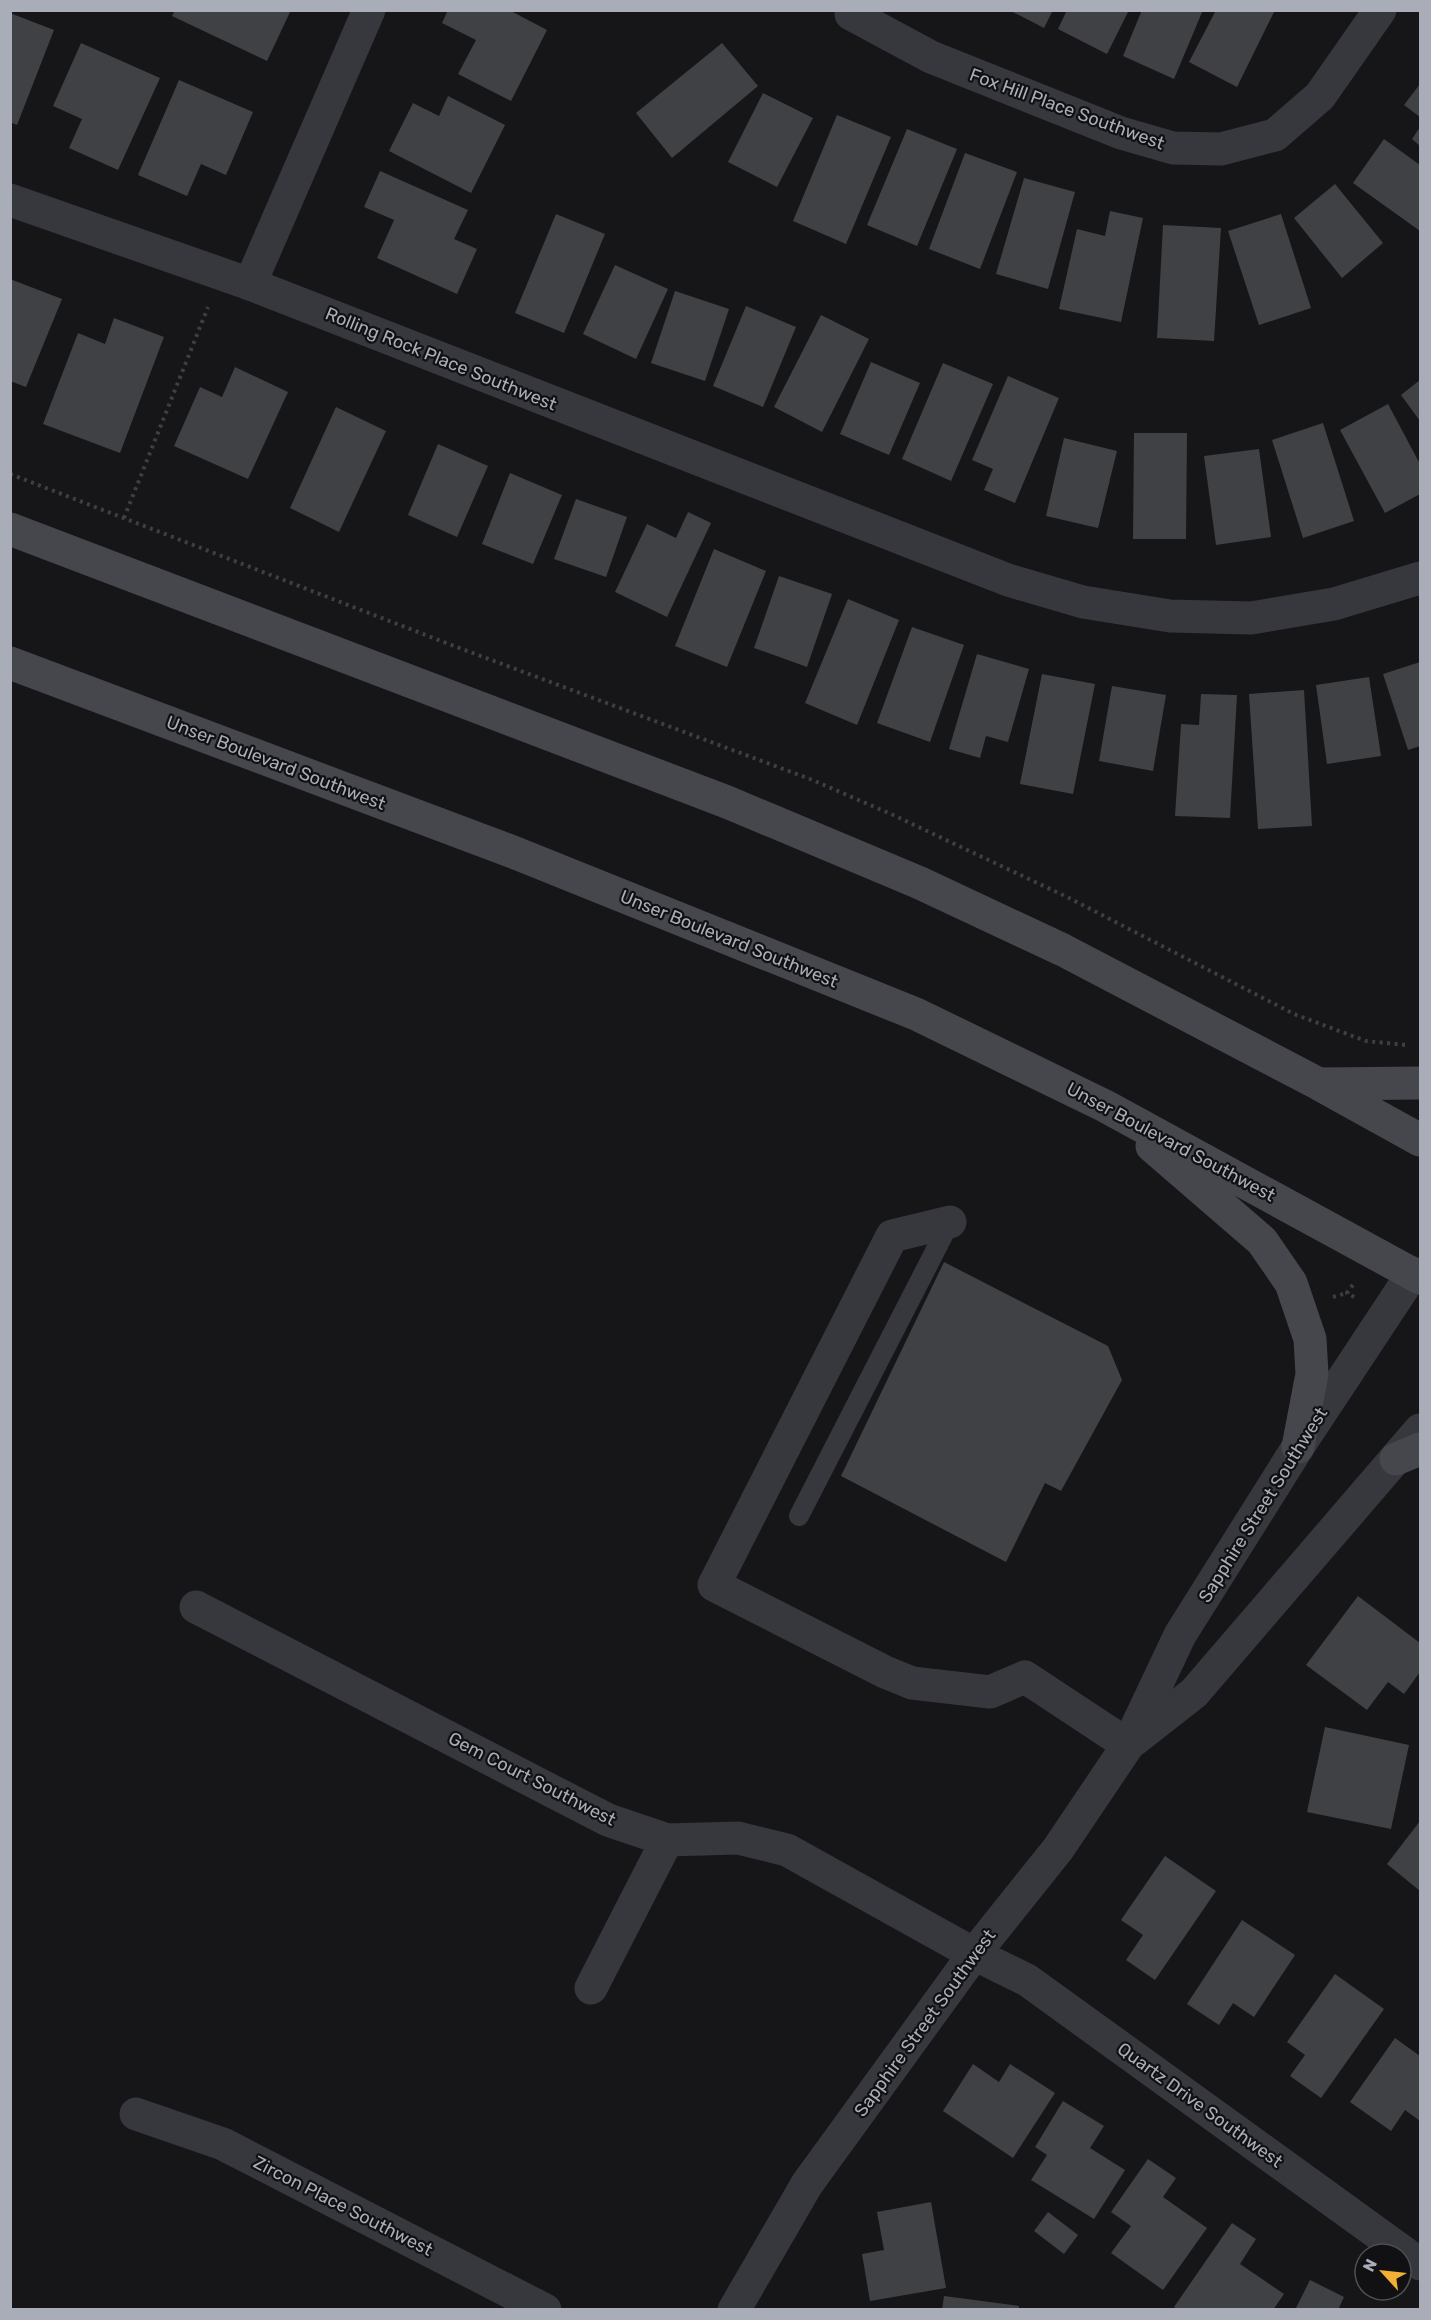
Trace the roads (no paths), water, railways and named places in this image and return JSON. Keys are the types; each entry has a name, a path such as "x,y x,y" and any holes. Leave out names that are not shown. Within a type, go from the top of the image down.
{"main road":[{"path":"10,529 727,802 920,883 1063,950 1319,1084 1420,1140"},
{"name":"Unser Boulevard Southwest","path":"10,663 518,854 916,1014 1105,1106 1418,1271"},
{"path":"1319,1084 1420,1083"},
{"path":"1105,1106 1262,1241 1291,1283 1310,1340 1312,1374 1298,1448"}],"street":[{"path":"236,279 369,10"},
{"name":"Fox Hill Place Southwest","path":"851,14 931,57 1121,133 1173,148 1221,149 1275,135 1311,104 1320,96 1380,10"},
{"name":"Rolling Rock Place Southwest","path":"10,200 236,279 867,527 1008,580 1083,602 1170,616 1251,618 1334,604 1420,578"},
{"path":"950,1222 892,1236 714,1585 885,1672 912,1683 990,1692 1025,1677 1128,1745"},
{"name":"Sapphire Street Southwest","path":"734,2310 807,2184 975,1954 1058,1850 1128,1745 1180,1635 1298,1448 1418,1271"},
{"name":"Sapphire Street Southwest","path":"1128,1745 1194,1693 1408,1454 1420,1430"},
{"name":"Gem Court Southwest","path":"196,1608 608,1820 667,1840 738,1838 787,1850 975,1954"},
{"path":"591,1988 667,1840"},
{"name":"Quartz Drive Southwest","path":"975,1954 1027,1980 1420,2264"},
{"name":"Zircon Place Southwest","path":"136,2114 223,2144 545,2310"}],"lane":[{"path":"799,1516 950,1222"}]}
